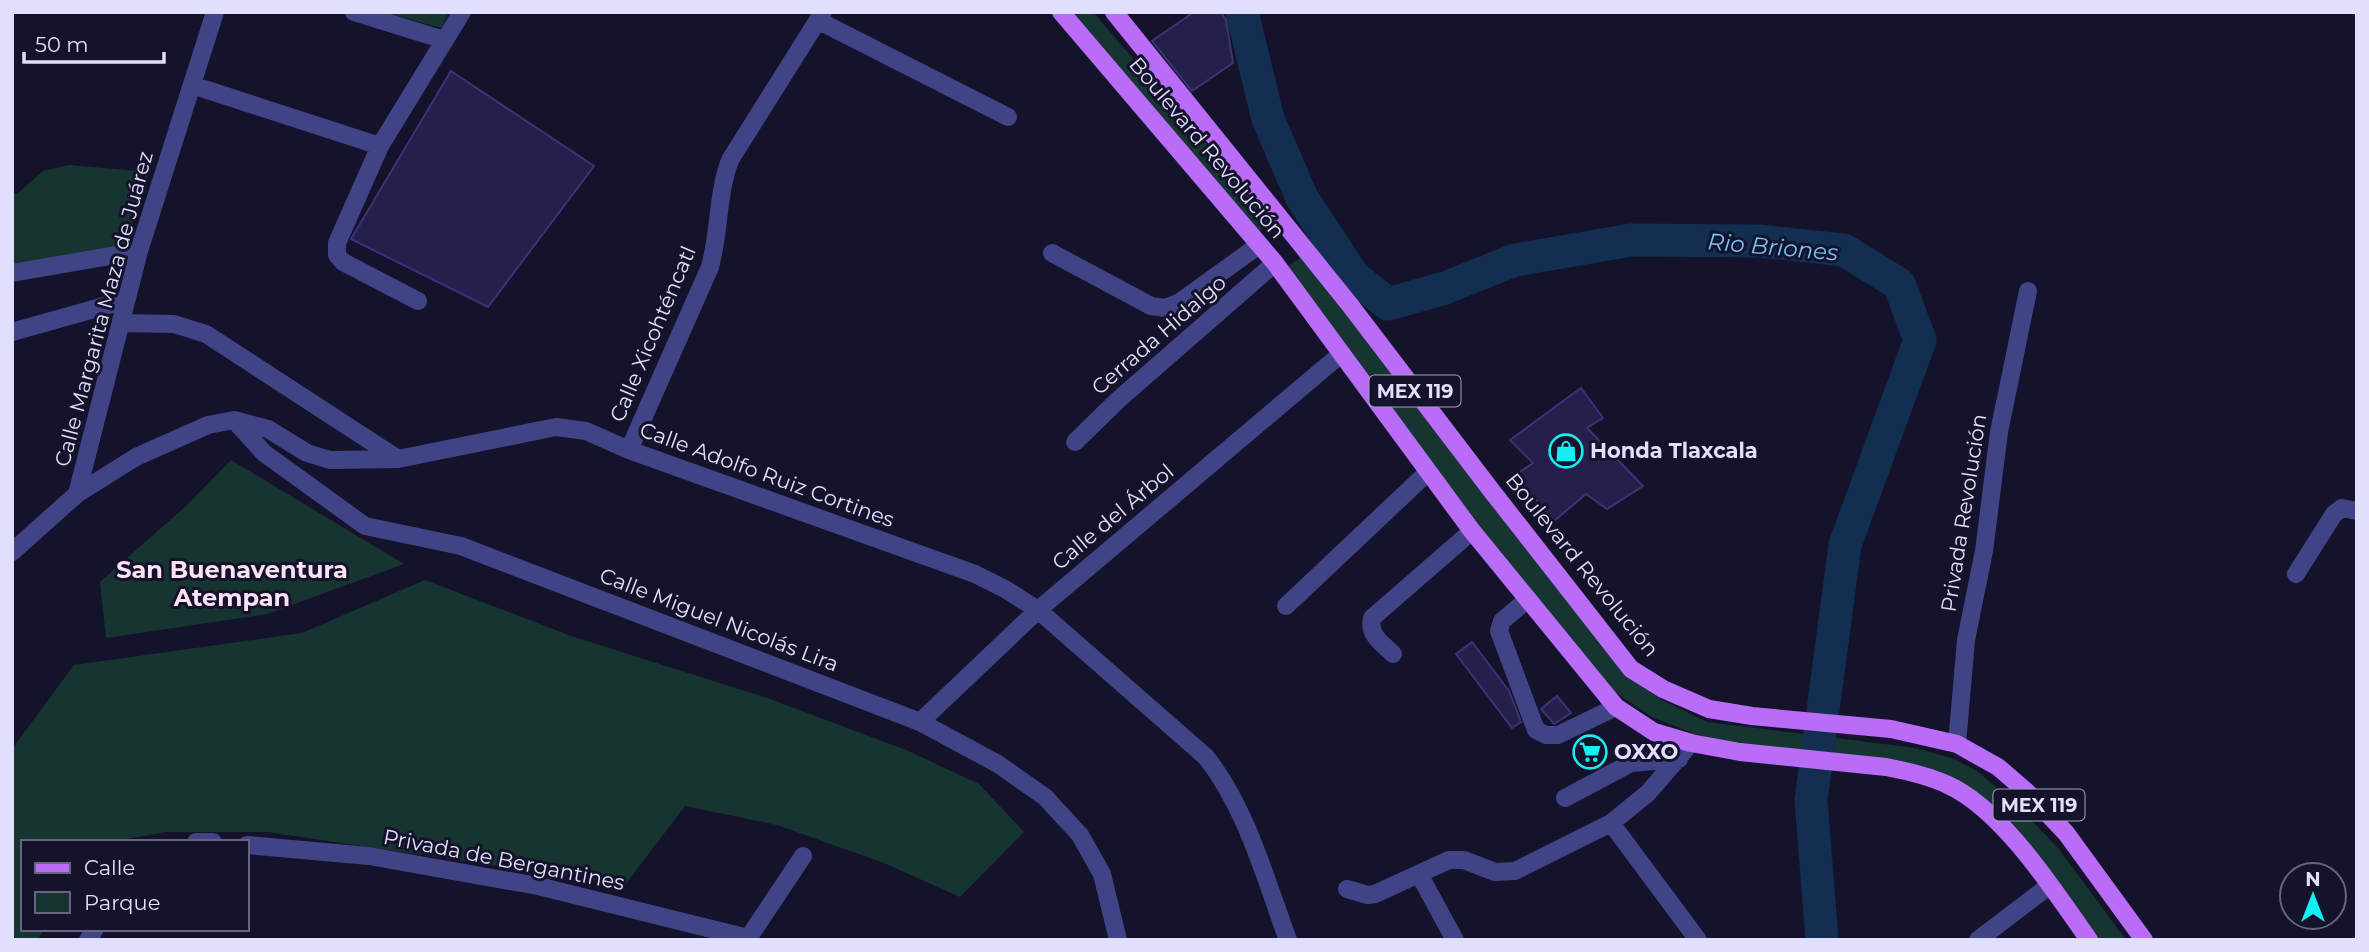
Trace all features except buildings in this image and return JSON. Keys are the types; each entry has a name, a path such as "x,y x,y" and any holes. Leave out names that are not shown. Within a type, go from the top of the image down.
{"main road":[{"name":"Boulevard Revolución","path":"1061,12 1275,263 1472,531 1616,707 1654,732 1691,743 1740,752 1886,766 1950,786 1982,808 2006,832 2050,885 2089,940"},
{"name":"Boulevard Revolución","path":"1114,12 1350,305 1631,669 1663,689 1709,709 1752,716 1891,729 1957,744 1998,767 2027,792 2066,833 2144,940"}],"street":[{"name":"Calle Margarita Maza de Juárez","path":"12,552 77,494 139,251 215,12"},
{"path":"354,12 444,40"},
{"path":"418,300 343,262 337,255 337,243 380,146 462,12"},
{"path":"821,17 1008,117"},
{"name":"Calle Xicohténcatl","path":"629,450 710,267 716,243 722,182 730,160 821,17"},
{"path":"192,85 380,146"},
{"name":"Cerrada Hidalgo","path":"1052,253 1151,306 1166,308 1180,302 1259,245"},
{"path":"12,273 139,251"},
{"name":"Cerrada Hidalgo","path":"1075,442 1128,391 1275,263"},
{"name":"Privada Revolución","path":"1957,744 1966,640 1984,551 1998,432 2028,291"},
{"path":"12,332 126,300"},
{"path":"122,323 174,324 206,334 398,459"},
{"name":"Calle del Árbol","path":"920,722 1038,610 1341,354"},
{"name":"Calle Adolfo Ruiz Cortines","path":"77,494 136,457 208,425 234,420 268,429 307,453 330,460 398,459 556,427 586,431 629,450 975,574 1038,610 1206,757 1224,780 1241,814 1288,940"},
{"name":"Calle Miguel Nicolás Lira","path":"234,420 264,453 365,526 461,545 920,722 998,764 1045,797 1080,835 1102,874 1118,940"},
{"path":"1286,606 1428,472"},
{"path":"2296,574 2333,514 2350,509"},
{"path":"1393,654 1372,634 1372,618 1472,531"},
{"path":"1528,599 1502,621 1499,631 1536,730 1546,736 1558,734 1616,707"},
{"path":"1347,889 1368,895 1375,894 1449,860 1464,860 1495,872 1515,871 1611,823 1648,793 1691,743"},
{"path":"1565,798 1630,763 1679,759"},
{"path":"1611,823 1698,940"},
{"name":"Privada de Bergantines","path":"248,845 369,856 538,886 748,939 803,856"},
{"path":"1419,874 1455,940"},
{"path":"1978,940 2050,885"}],"green space":[{"path":"383,12 449,12 441,28"},
{"path":"1069,12 1093,12 1271,220 1256,235"},
{"path":"69,165 149,172 124,253 12,270 12,194 17,194 43,171"},
{"path":"1302,257 1627,677 1662,700 1707,722 1916,748 1954,759 1977,771 2017,805 2058,848 2126,940 2098,940 2046,869 1955,785 1742,746 1695,734 1652,717 1615,692 1476,523 1285,268"},
{"path":"231,460 404,564 267,614 106,638 100,582 186,506"},
{"path":"425,580 571,636 770,699 906,750 979,784 1024,832 960,897 884,863 777,825 685,806 625,885 267,832 166,832 120,840 21,840 21,931 42,931 38,940 12,940 12,749 74,665 302,633"}],"waterway":[{"name":"Rio Briones","path":"1242,12 1268,119 1302,198 1354,277 1388,304 1445,288 1515,260 1631,240 1759,241 1844,250 1899,284 1920,340 1845,545 1811,800 1822,940"}],"place":[{"name":"Honda Tlaxcala","path":"1566,451"},
{"name":"OXXO","path":"1590,752"}],"district":[{"name":"San Buenaventura Atempan","path":"232,584"}]}
